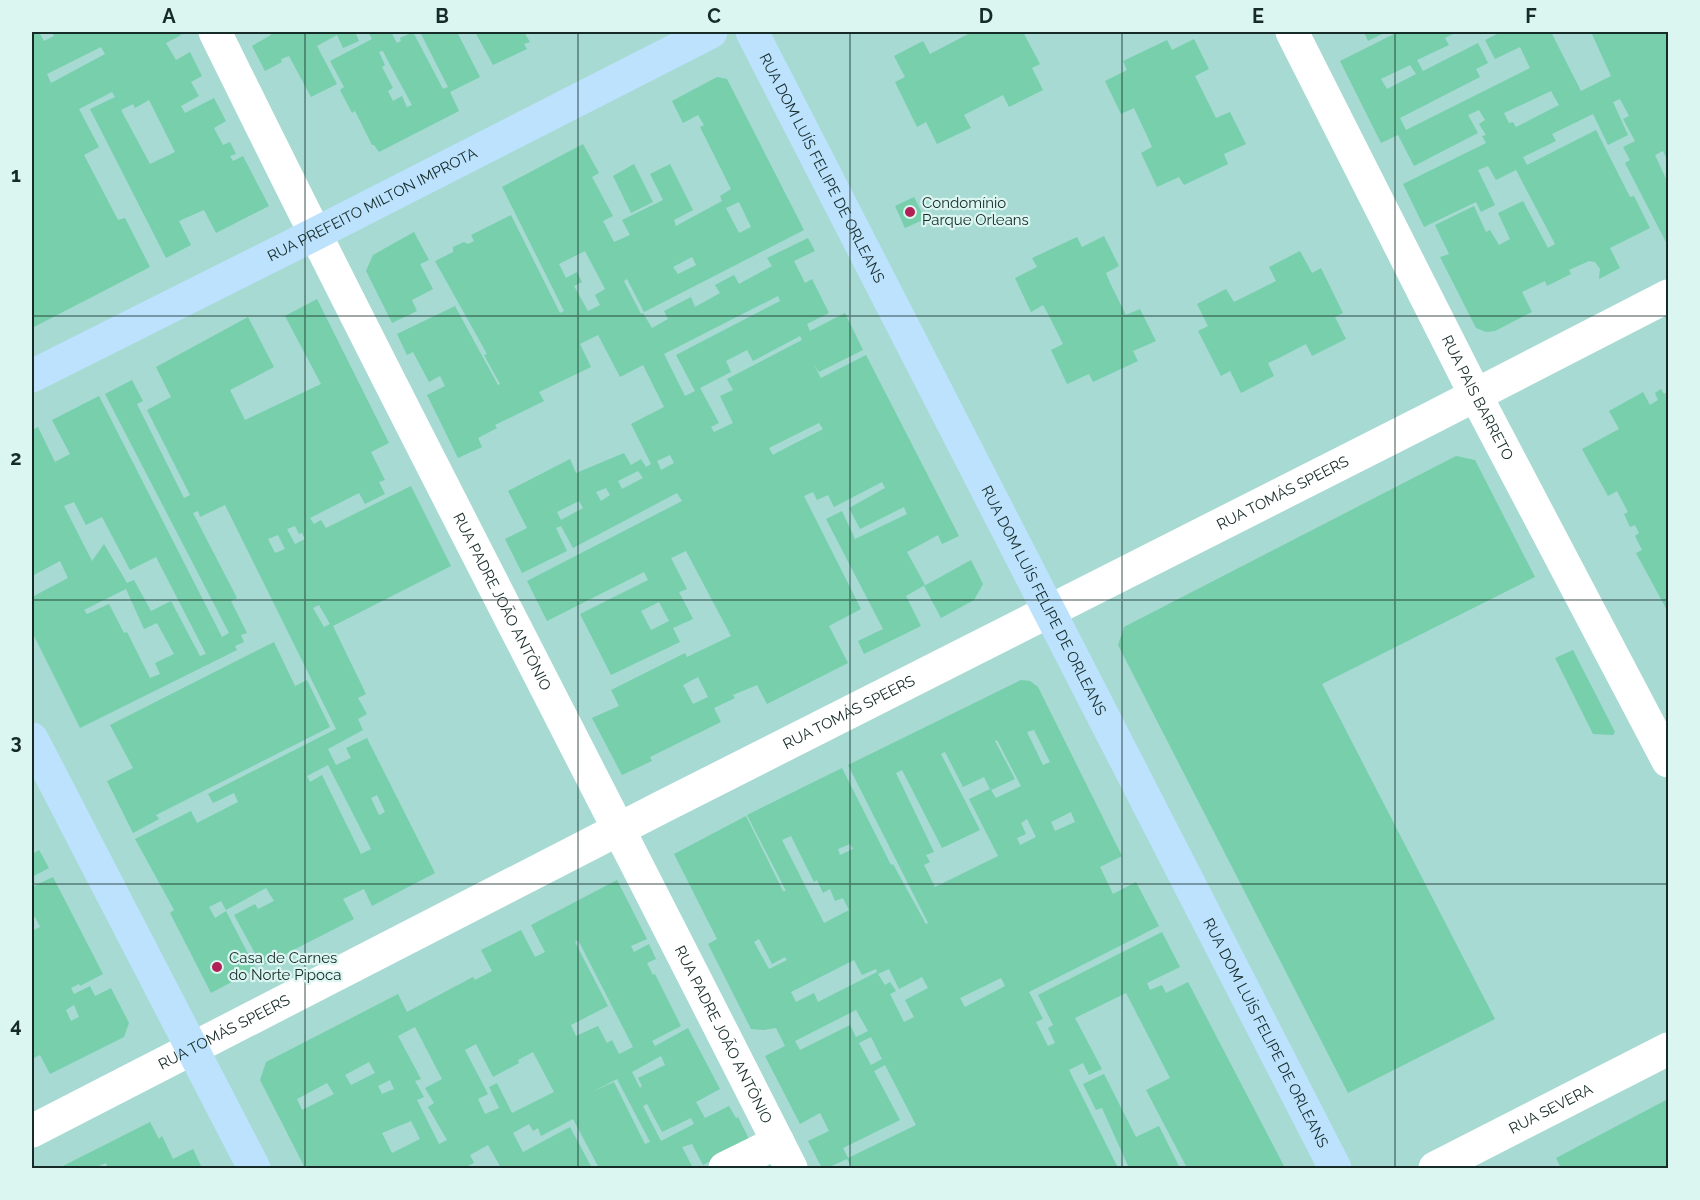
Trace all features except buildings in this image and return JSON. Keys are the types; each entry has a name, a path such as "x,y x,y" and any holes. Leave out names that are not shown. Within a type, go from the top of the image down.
{"street":[{"name":"RUA PADRE JOÃO ANTÔNIO","path":"215,32 315,234 784,1155"},
{"name":"RUA PREFEITO MILTON IMPROTA","path":"32,376 711,32"},
{"name":"RUA DOM LUÍS FELIPE DE ORLEANS","path":"752,32 1335,1168"},
{"name":"RUA PAIS BARRETO","path":"1292,32 1476,396 1668,761"},
{"name":"RUA TOMÁS SPEERS","path":"32,1131 1668,296"},
{"path":"32,739 254,1168"},
{"name":"RUA SEVERA","path":"1435,1168 1668,1049"},
{"path":"725,1168 784,1155"}],"place":[{"name":"Condomínio Parque Orleans","path":"910,212"},
{"name":"Casa de Carnes do Norte Pipoca","path":"217,967"}]}
